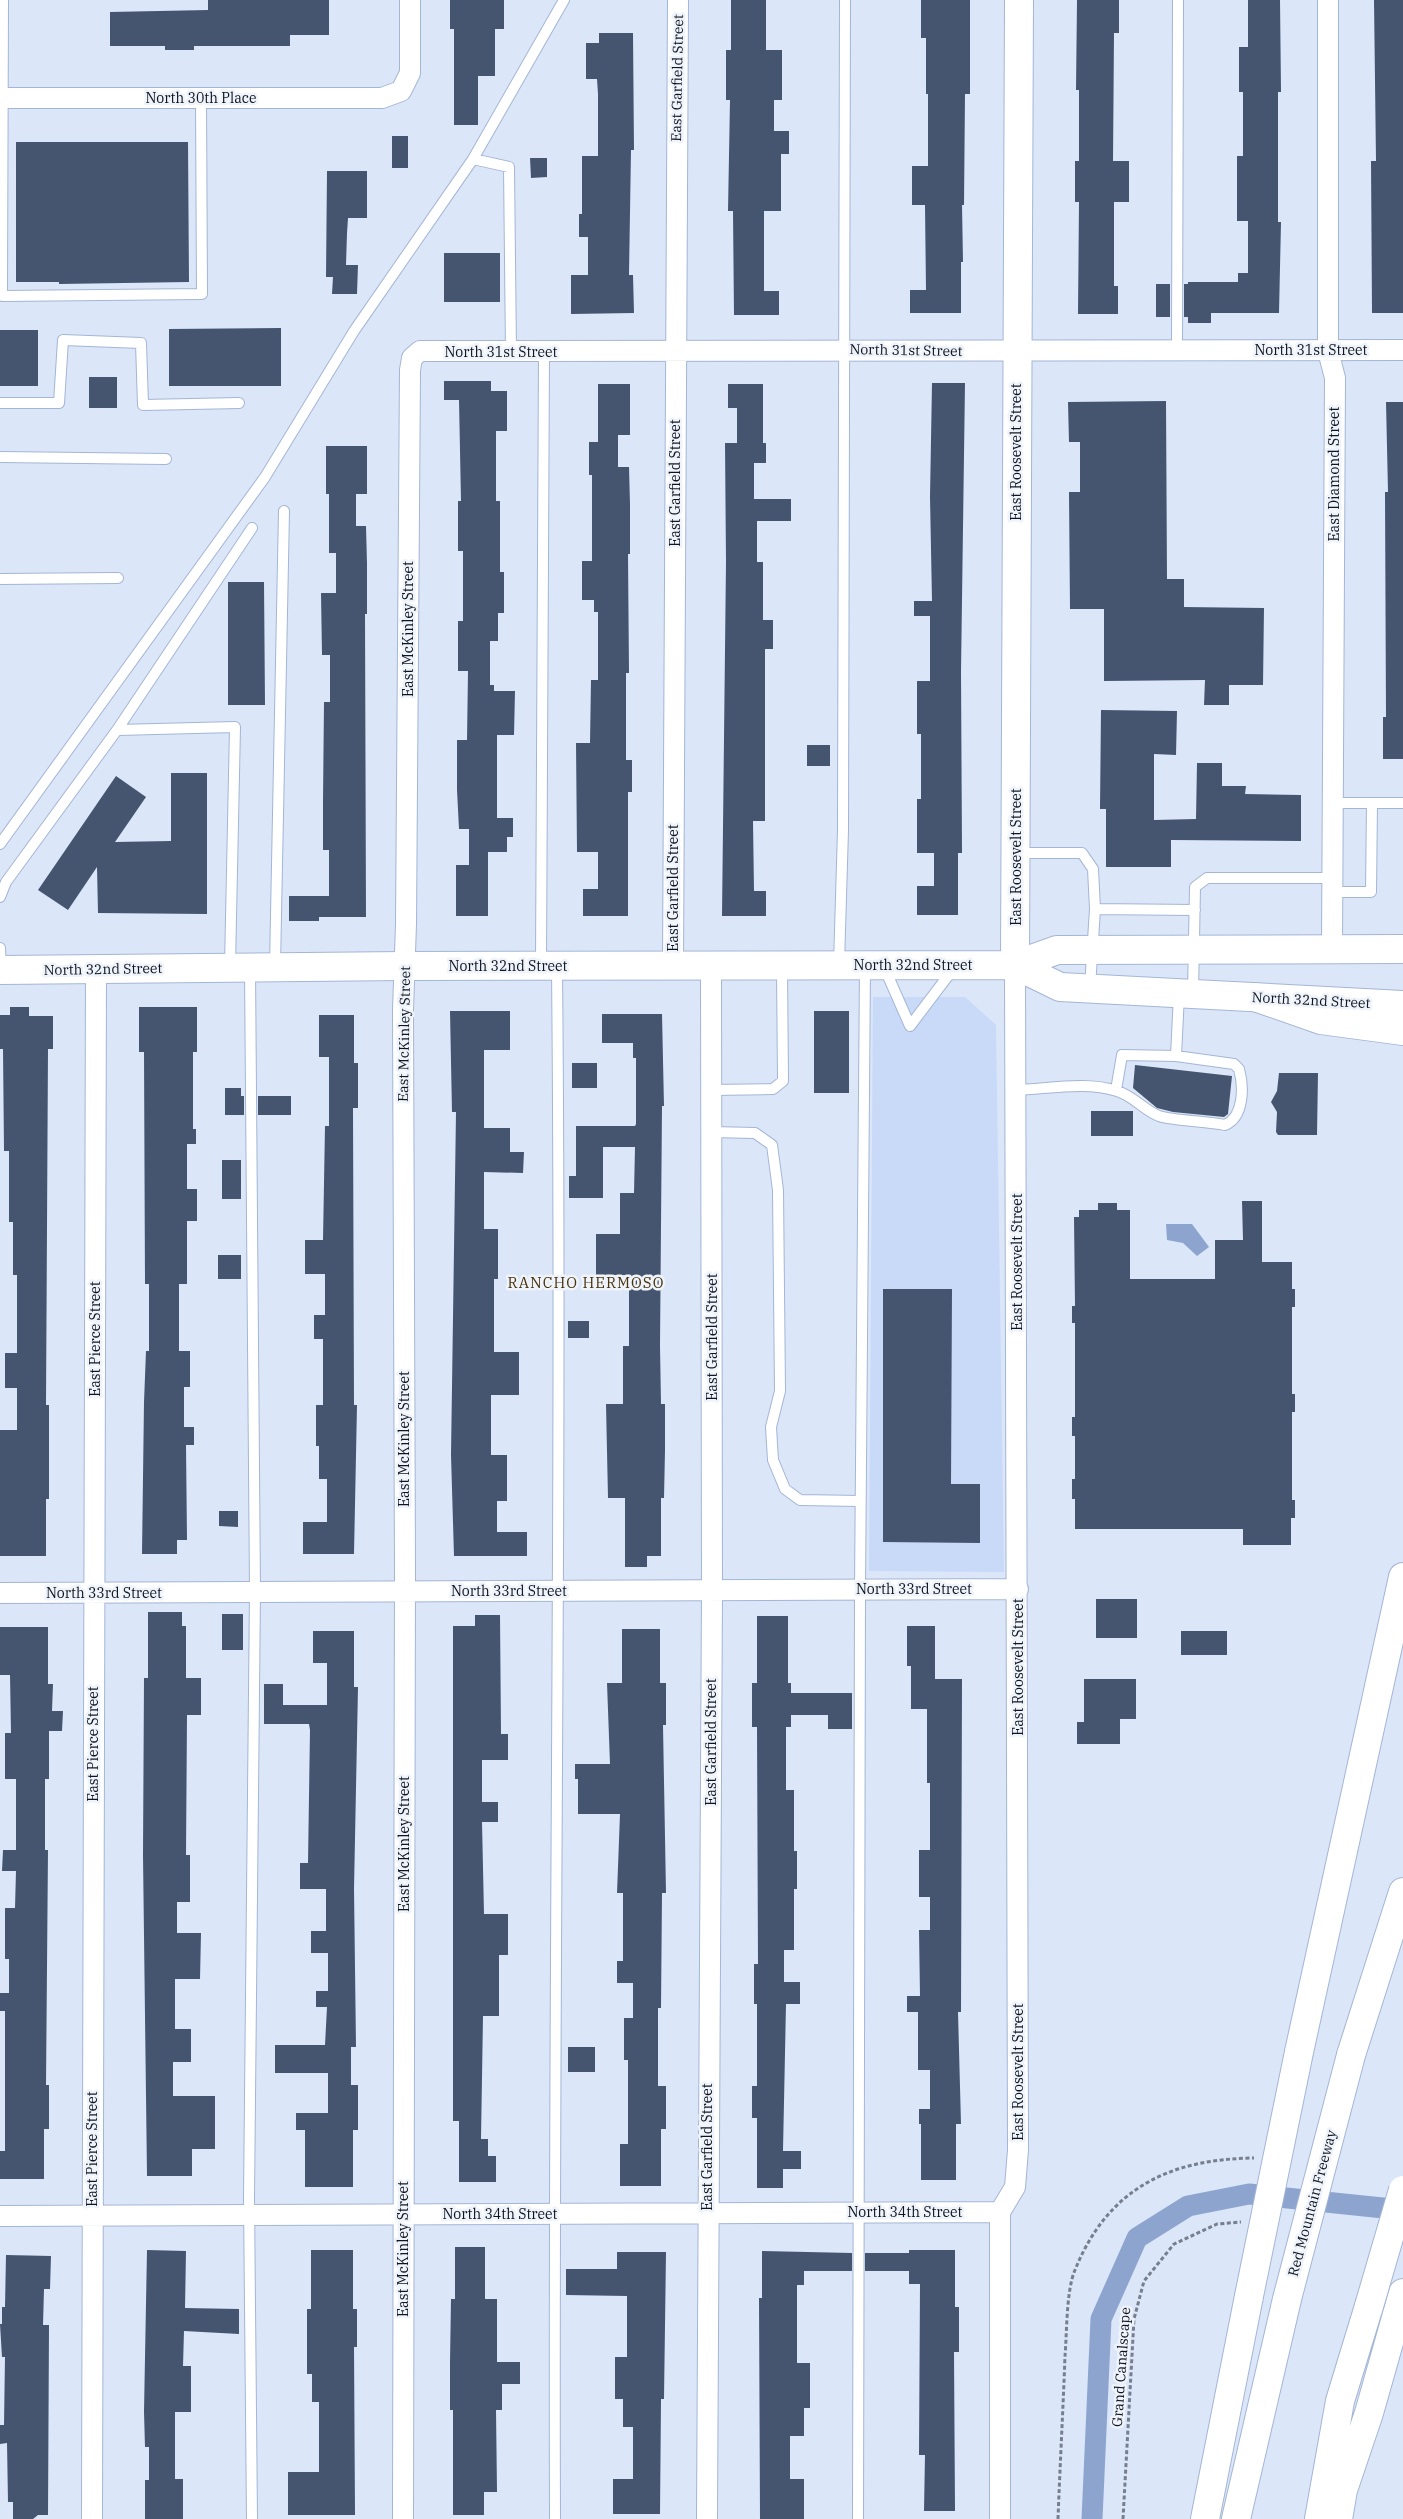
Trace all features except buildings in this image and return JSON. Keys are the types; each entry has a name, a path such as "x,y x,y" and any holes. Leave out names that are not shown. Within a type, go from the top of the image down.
{"main road":[{"name":"East Roosevelt Street","path":"1015,965 1016,352 1019,0"},
{"name":"North 32nd Street","path":"0,970 405,966 1015,965 1057,950 1403,949"},
{"name":"North 32nd Street","path":"1015,965 1060,987 1403,1005"},
{"path":"1255,997 1321,1020 1403,1030"},
{"path":"1204,2519 1299,2052 1403,1576"},
{"name":"Red Mountain Freeway","path":"1236,2519 1287,2299 1351,2055 1403,1892"},
{"path":"1319,2519 1340,2401 1403,2190"},
{"path":"1338,2519 1343,2490 1369,2413 1400,2302"}],"street":[{"name":"North 30th Place","path":"1,98 382,98 401,91 410,73 410,0"},
{"name":"East Garfield Street","path":"673,966 678,0"},
{"name":"East Diamond Street","path":"1328,0 1328,350 1335,378 1332,949"},
{"name":"North 31st Street","path":"412,358 420,351 544,353 845,349 1016,352 1403,350"},
{"name":"East McKinley Street","path":"403,2519 405,1591 403,1010 405,966 410,370 412,358"},
{"name":"East Roosevelt Street","path":"1000,2212 1015,2187 1018,2150 1015,965"},
{"name":"East Garfield Street","path":"707,2519 707,2213 712,1591 711,966"},
{"name":"East Pierce Street","path":"92,2519 96,969"},
{"name":"North 33rd Street","path":"0,1593 1018,1588"},
{"name":"North 34th Street","path":"0,2216 1000,2212"},
{"path":"1000,2212 1000,2519"}],"lane":[{"path":"3,0 1,98 2,296 202,294 201,98"},
{"path":"0,844 265,477 354,331 473,159 564,0"},
{"path":"845,0 843,830 862,965 858,2519"},
{"path":"1177,351 1178,0"},
{"path":"473,159 509,167 511,353"},
{"path":"0,403 59,403 64,340 141,343 143,405 239,403"},
{"path":"544,353 548,966 559,1591 554,2214 555,2519"},
{"path":"0,457 166,459"},
{"path":"252,2519 249,2215 255,1591 251,967 284,511"},
{"path":"0,897 6,882 117,730 252,528"},
{"path":"0,579 118,578"},
{"path":"117,730 235,727 231,912 251,967"},
{"path":"1333,803 1403,803"},
{"path":"1176,1056 1194,949 1196,887 1207,878 1332,885 1371,892 1372,803"},
{"path":"1016,852 1082,852 1093,869 1095,909 1090,988"},
{"path":"1095,909 1195,910"},
{"path":"0,948 0,970"},
{"path":"711,1090 773,1089 783,1080 782,965"},
{"path":"862,965 910,1026 956,965"},
{"path":"1016,1090 1093,1087 1116,1090 1134,1098 1149,1111 1161,1117 1225,1125 1234,1121 1238,1113 1241,1093 1239,1069 1234,1064 1176,1056 1122,1056 1116,1090"},
{"path":"711,1132 755,1133 772,1145 778,1190 780,1391 771,1427 773,1460 785,1490 800,1500 860,1501"}],"path":[{"path":"1058,2519 1067,2320 1074,2272 1093,2233 1115,2207 1136,2189 1166,2173 1193,2163 1212,2160 1257,2158"},
{"name":"Grand Canalscape","path":"1123,2519 1134,2319 1144,2281 1174,2244 1216,2224 1245,2221"}],"shaded area":[{"path":"873,997 965,997 996,1025 1004,1572 869,1571"},
{"path":"1166,1224 1192,1224 1209,1247 1197,1256 1183,1243 1167,1240"}],"waterway":[{"path":"1092,2519 1101,2319 1137,2238 1188,2206 1249,2194 1403,2210"}],"district":[{"name":"RANCHO HERMOSO","path":"586,1283"}]}
